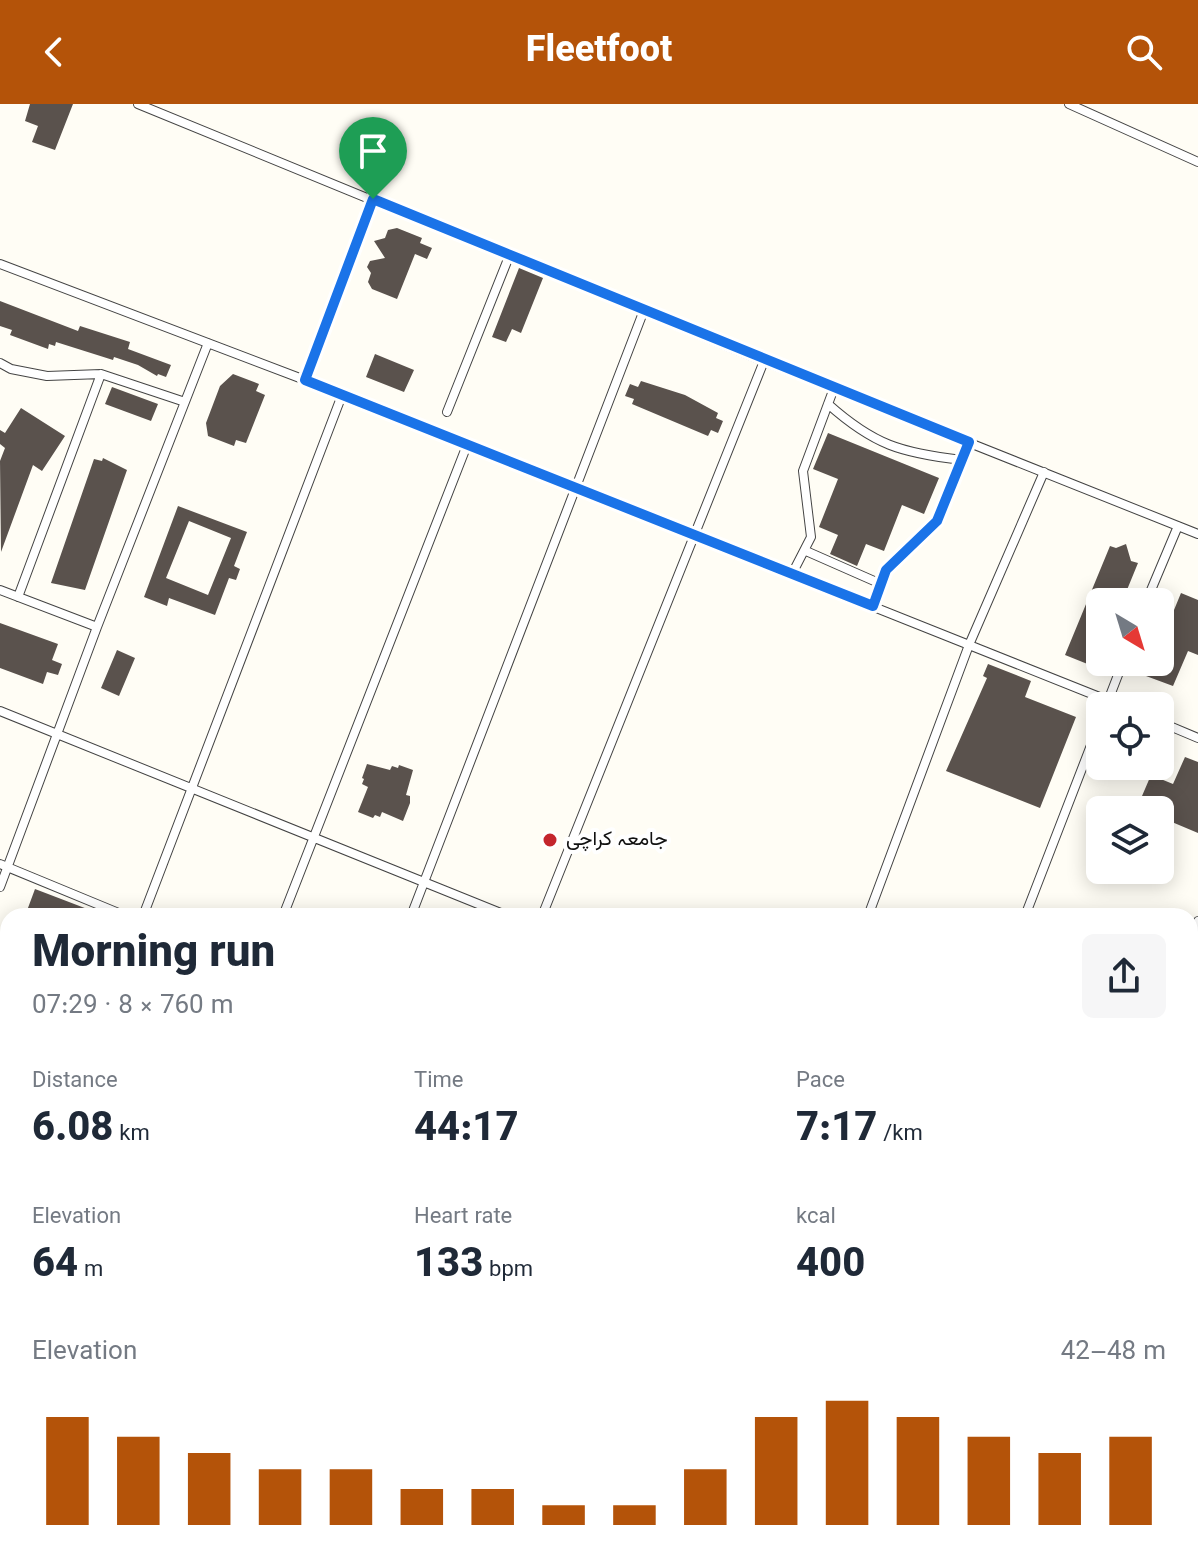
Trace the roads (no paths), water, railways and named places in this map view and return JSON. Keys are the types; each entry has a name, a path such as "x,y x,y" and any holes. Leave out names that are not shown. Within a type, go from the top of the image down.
{"lane":[{"path":"138,104 510,254 764,361 1198,534"},
{"path":"1069,104 1198,162"},
{"path":"305,380 373,199"},
{"path":"447,412 510,254"},
{"path":"0,264 305,380 1086,694"},
{"path":"414,908 644,310"},
{"path":"0,887 4,866 59,735 97,627 208,343"},
{"path":"545,908 764,361"},
{"path":"1,366 47,376 101,374 185,402"},
{"path":"18,597 101,374"},
{"path":"792,574 811,537 803,471 834,388"},
{"path":"146,908 342,395"},
{"path":"828,404 870,437 914,455 962,460"},
{"path":"873,606 886,570 937,521 969,442"},
{"path":"286,908 467,445"},
{"path":"871,908 969,645 1044,472"},
{"path":"1152,588 1178,526"},
{"path":"806,551 881,584"},
{"path":"0,590 97,627"},
{"path":"0,711 488,908"},
{"path":"1174,728 1198,738"},
{"path":"1028,908 1086,758"},
{"path":"4,866 106,908"}],"place":[{"name":"جامعہ کراچی","path":"550,840"}]}
